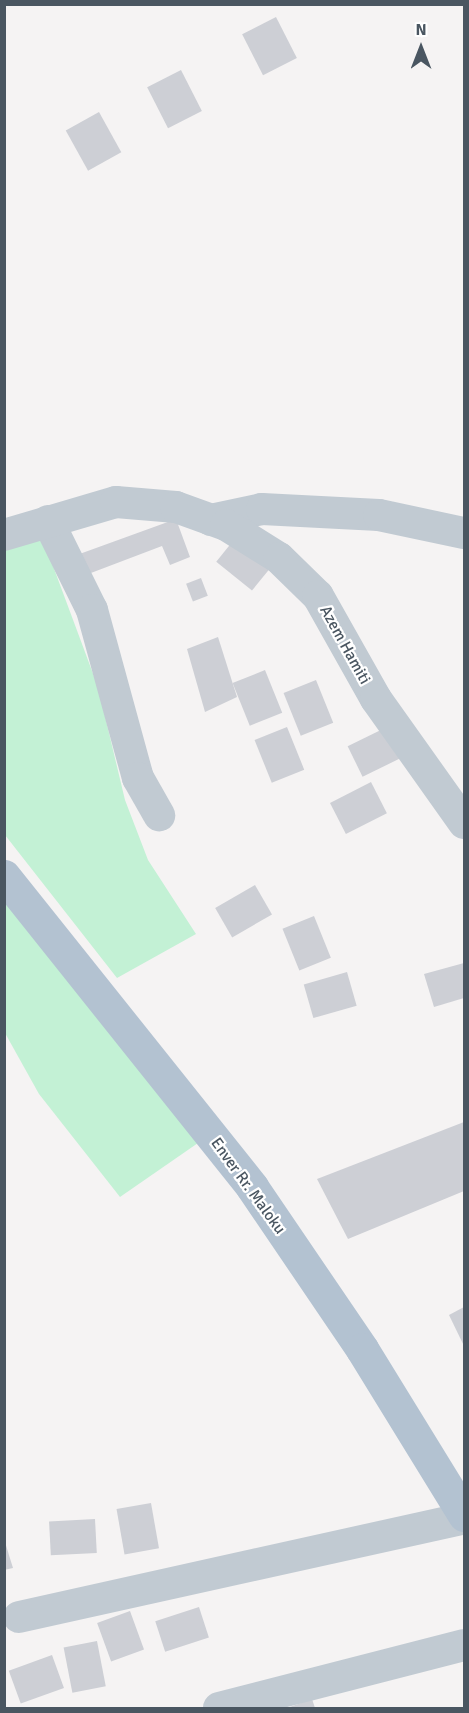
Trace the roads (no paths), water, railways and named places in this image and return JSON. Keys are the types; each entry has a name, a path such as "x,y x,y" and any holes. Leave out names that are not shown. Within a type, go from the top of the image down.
{"main road":[{"name":"Enver Rr. Maloku","path":"4,876 252,1187 368,1359 465,1516"}],"street":[{"name":"Azem Hamiti","path":"4,535 116,502 176,507 211,520 279,558 318,596 376,699 457,812 465,838"},
{"path":"211,520 262,508 379,515 465,533"},
{"path":"48,521 92,610 138,778 159,815"},
{"path":"19,1617 465,1516"},
{"path":"219,1708 465,1645"}]}
